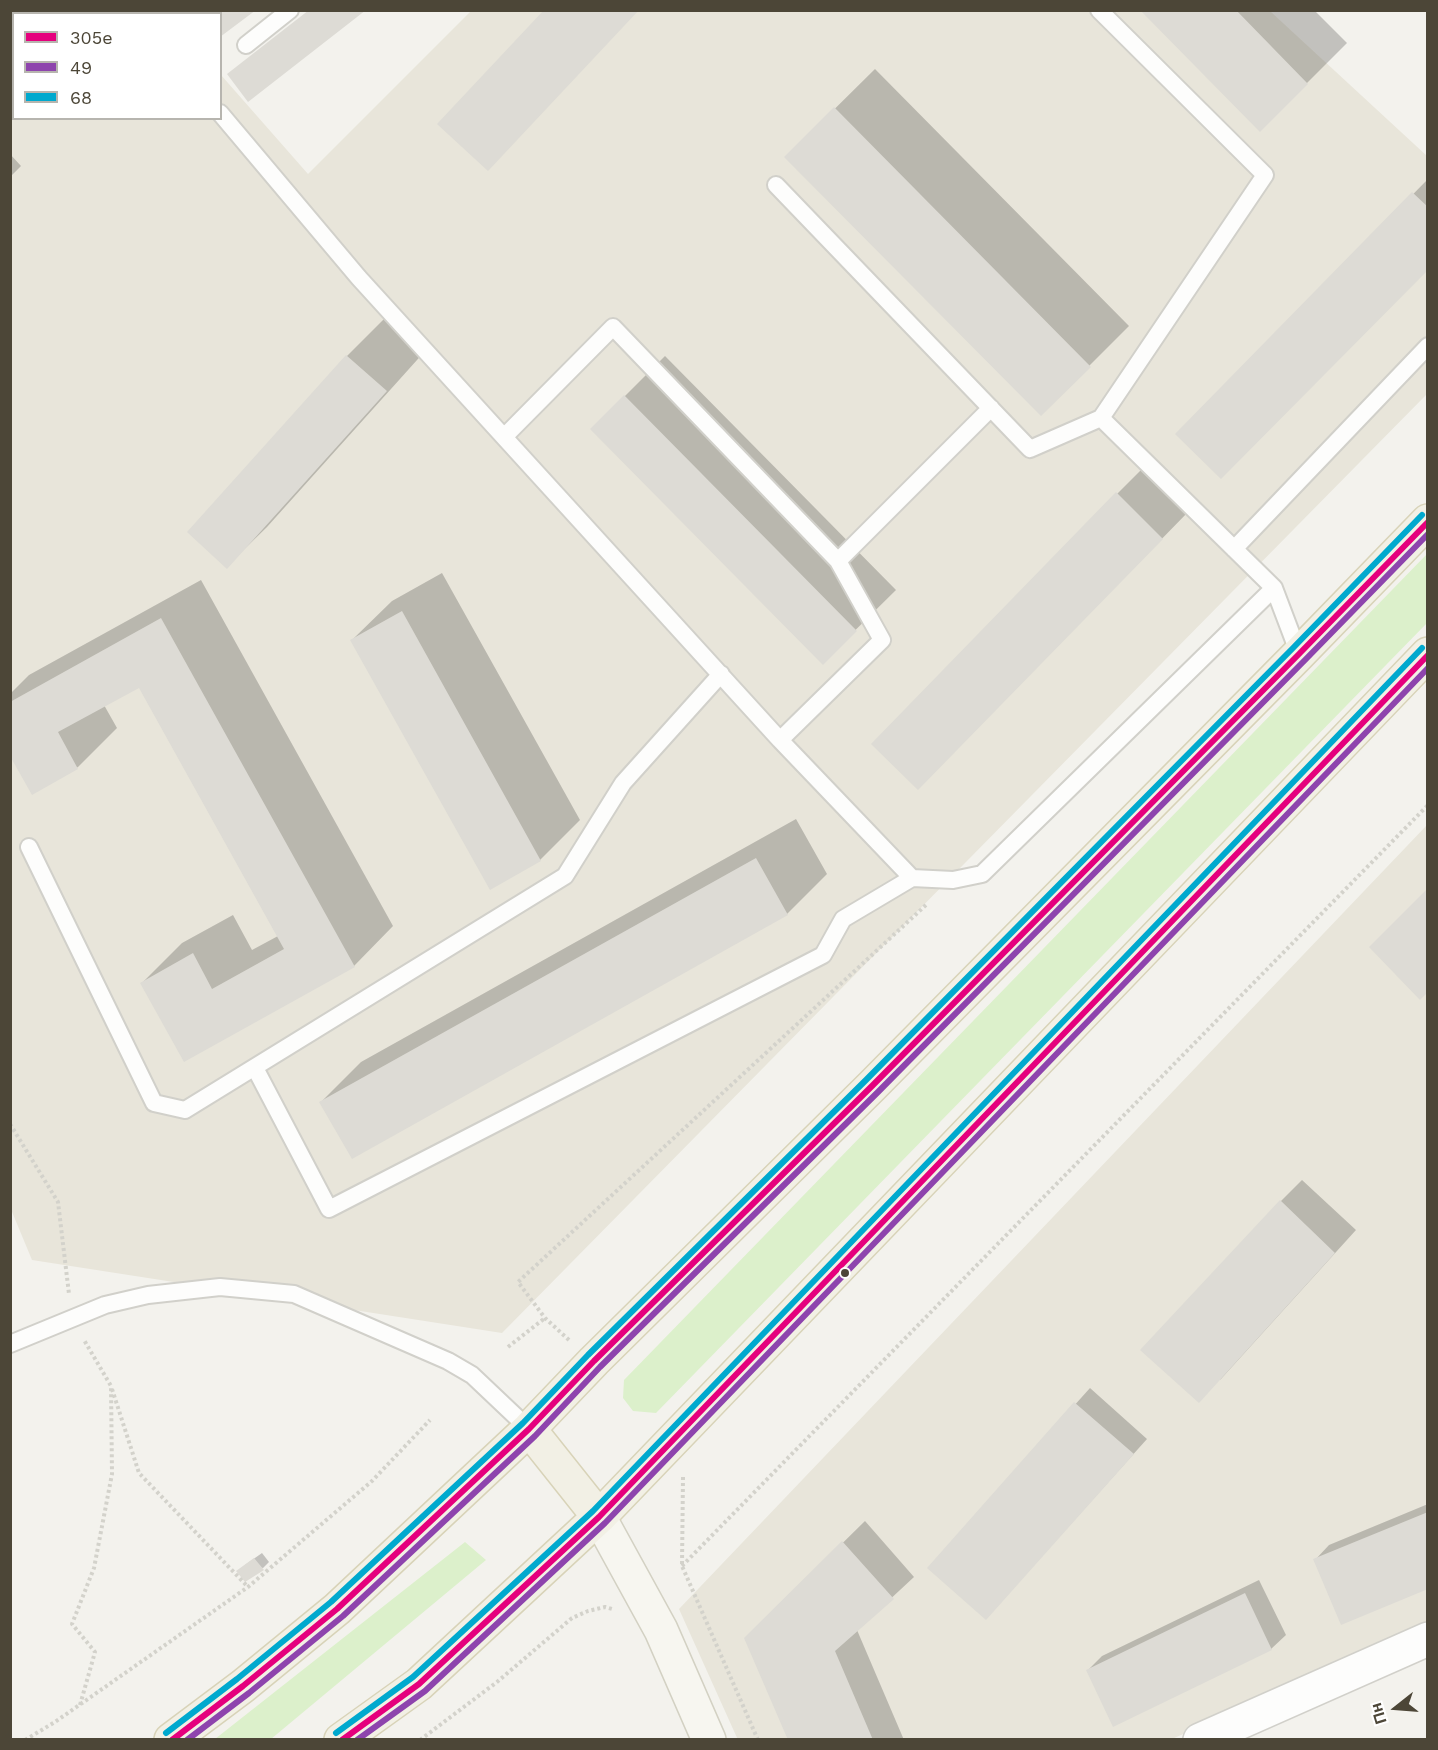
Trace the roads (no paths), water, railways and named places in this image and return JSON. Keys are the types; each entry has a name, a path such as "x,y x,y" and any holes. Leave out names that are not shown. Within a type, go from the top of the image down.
{"main road":[{"path":"171,1740 243,1686 337,1609 529,1429 594,1361 880,1077 1299,654 1428,521"},
{"path":"340,1740 419,1684 599,1517 1428,654"},
{"path":"529,1429 599,1517 661,1630 709,1740"}],"street":[{"path":"1200,1740 1428,1640"}],"lane":[{"path":"246,45 290,10"},
{"path":"776,185 1030,449 1101,418 1265,175 1099,10"},
{"path":"222,115 359,278 780,740 912,878"},
{"path":"504,437 613,327 838,561 882,640 780,740"},
{"path":"1234,549 1428,346"},
{"path":"838,561 991,408"},
{"path":"1101,418 1274,588 1299,654"},
{"path":"255,1068 329,1209 823,955 843,919 912,878 953,880 982,874 1274,588"},
{"path":"29,847 154,1103 185,1110 565,876 623,783 721,675"},
{"path":"10,1344 105,1305 148,1295 220,1287 294,1294 448,1360 472,1375 529,1429"}]}
